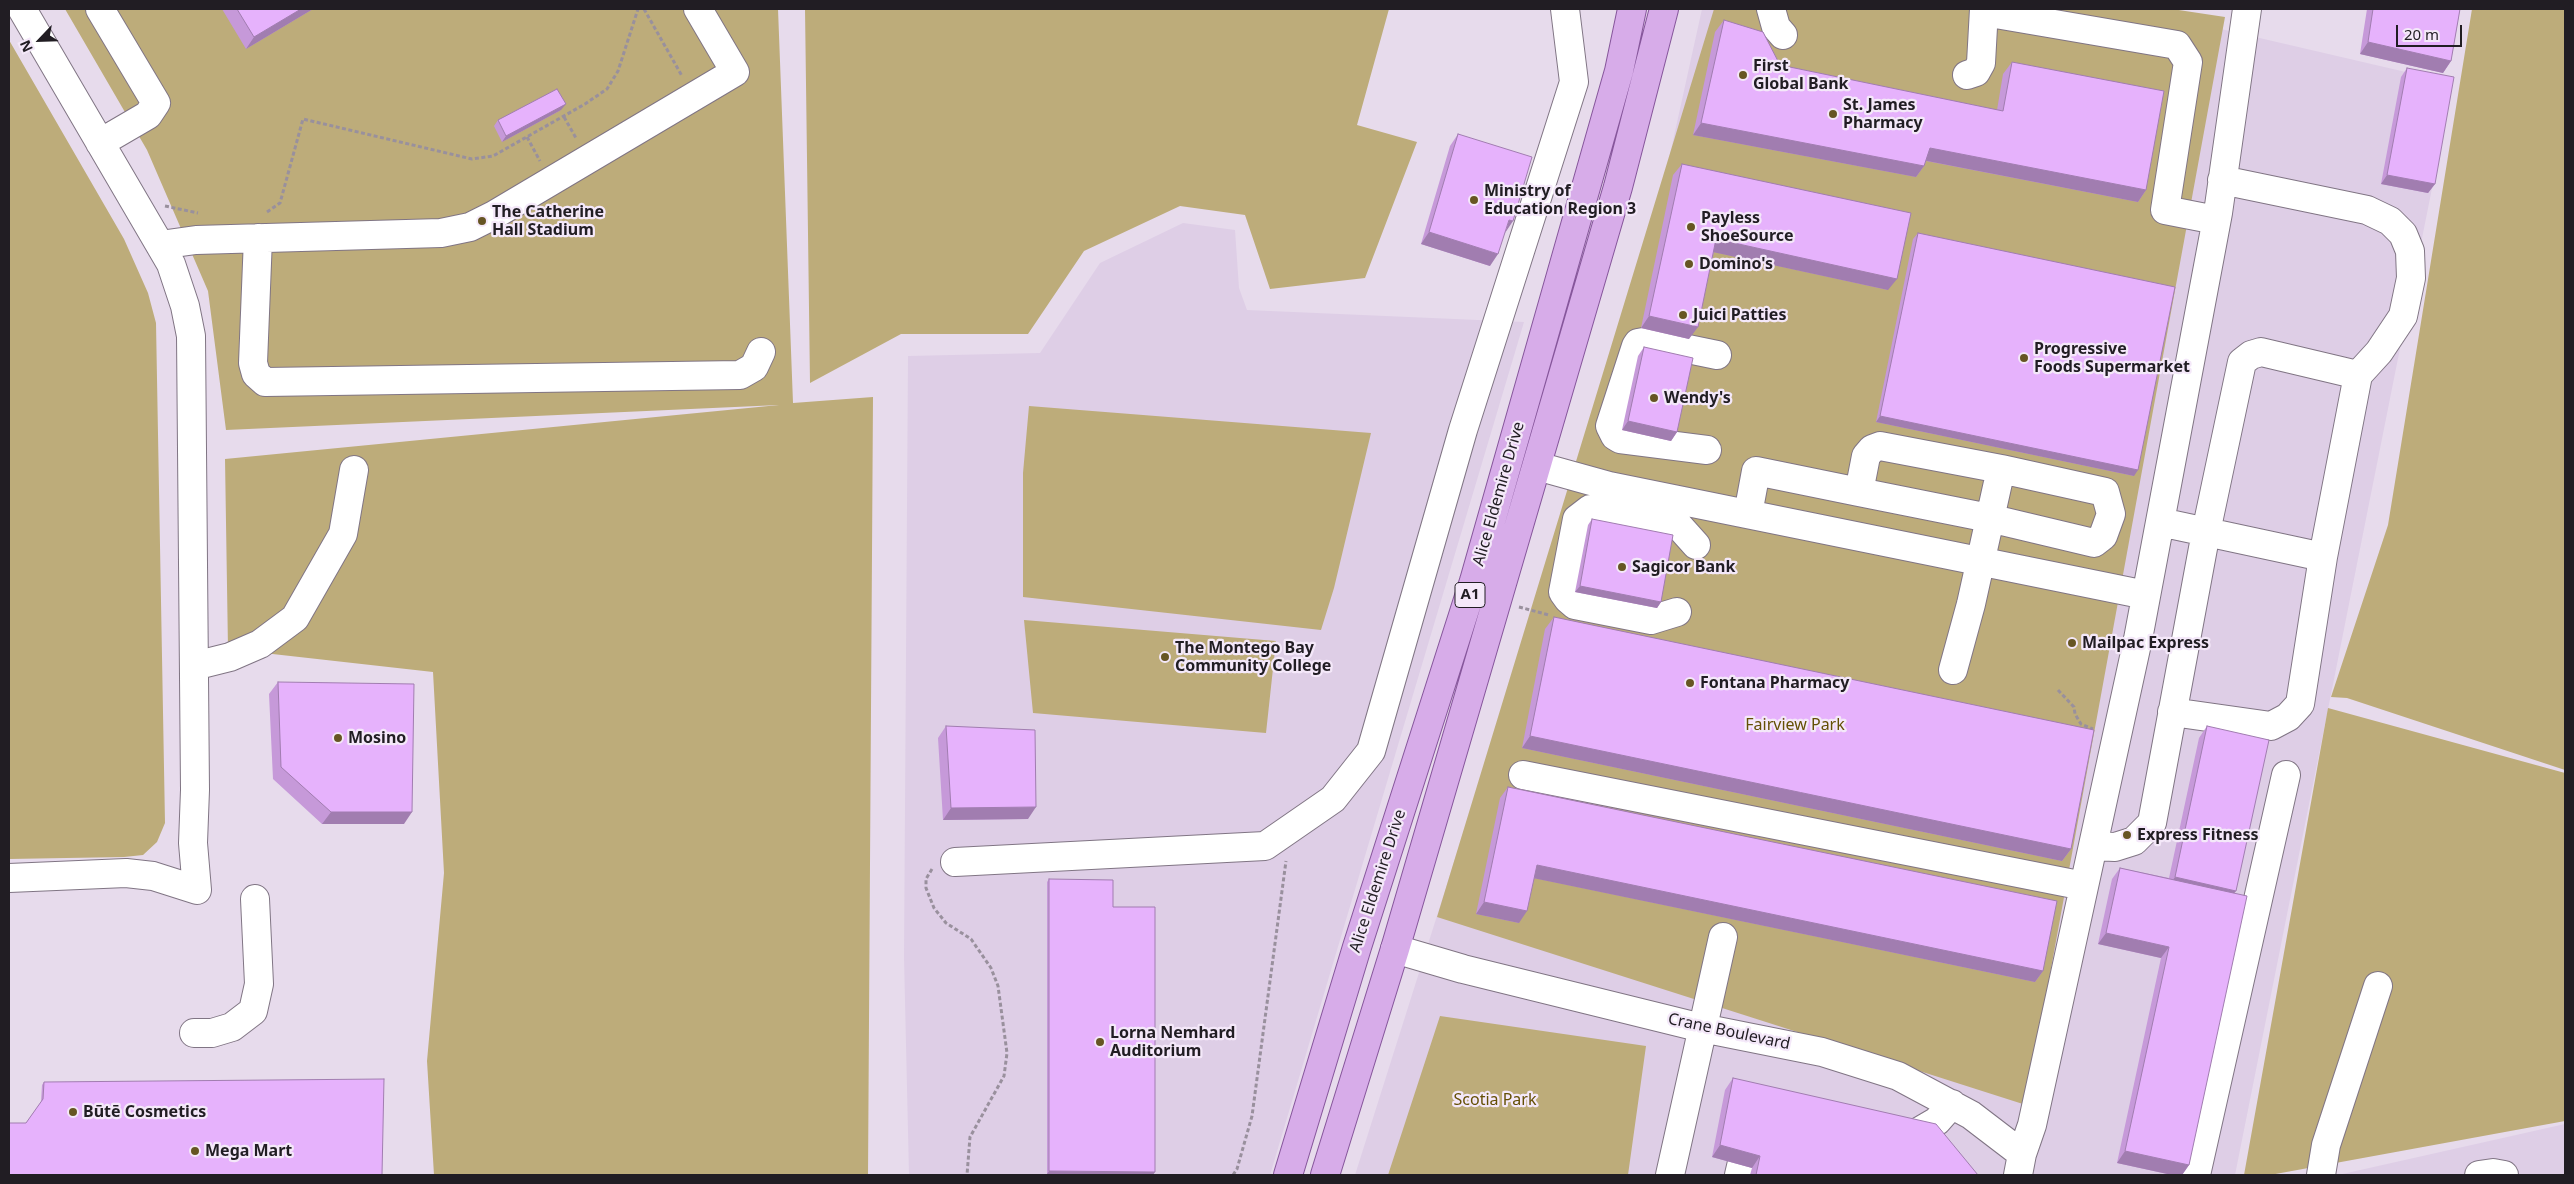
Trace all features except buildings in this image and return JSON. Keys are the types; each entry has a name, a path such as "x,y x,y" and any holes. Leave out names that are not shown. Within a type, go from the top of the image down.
{"main road":[{"name":"Alice Eldemire Drive","path":"1288,1175 1357,947 1474,581 1616,81 1632,9"},
{"name":"Alice Eldemire Drive","path":"1325,1175 1395,949 1537,466 1618,187 1664,9"}],"lane":[{"path":"9,878 126,873 153,876 197,890 193,843 192,336 171,264 22,9"},
{"path":"100,9 156,103 148,115 100,143"},
{"path":"160,245 196,240 261,226 441,234 470,227 494,215 735,72 698,9"},
{"path":"955,862 1265,846 1333,799 1371,751 1464,430 1574,82 1565,9"},
{"path":"1771,9 1776,26 1783,35"},
{"path":"1967,75 1976,72 1980,62 1984,10 2177,45 2188,62 2165,210 2216,220"},
{"path":"2020,1164 2032,1125 2146,595 2216,220 2242,10"},
{"path":"2172,712 2271,726 2288,717 2300,704 2323,557 2358,375 2379,352 2404,316 2411,278 2410,251 2403,234 2390,221 2367,210 2222,180"},
{"path":"261,226 253,364 256,374 265,382 740,376 754,367 761,352"},
{"path":"1707,450 1620,439 1614,436 1610,426 1638,343 1650,341 1717,355"},
{"path":"2093,846 2115,847 2134,842 2152,823 2206,532 2242,362 2251,355 2261,352 2358,375"},
{"path":"1748,514 1756,471 1859,492 1989,518 2094,543 2103,536 2110,520 2109,503 2105,492 2001,469 1880,446 1872,449 1866,456 1859,492"},
{"path":"1537,466 1609,486 2146,595"},
{"path":"1953,670 1971,604 2001,469"},
{"path":"194,666 230,657 260,644 295,618 343,534 354,470"},
{"path":"1678,612 1651,620 1575,605 1563,592 1577,519 1582,513 1590,509 1672,522 1679,526 1696,545"},
{"path":"2160,522 2323,557"},
{"path":"1523,775 2084,886"},
{"path":"2196,1175 2286,775"},
{"path":"194,1033 212,1033 232,1027 253,1011 259,984 255,899"},
{"path":"1670,1175 1723,937"},
{"name":"Crane Boulevard","path":"1395,949 1463,969 1702,1028 1841,1058 1898,1076 1971,1114 2020,1164"},
{"path":"2321,1175 2326,1145 2378,986"},
{"path":"1872,1137 1880,1139 1913,1135 1937,1121 1952,1104"},
{"path":"1739,1175 1752,1115 1765,1106"},
{"path":"2479,1175 2493,1173 2504,1175"}],"path":[{"path":"261,226 280,203 304,119 472,159 493,156 585,104 607,89 618,71 638,9"},
{"path":"644,9 694,97"},
{"path":"132,198 200,214"},
{"path":"1497,600 1548,616 1558,615 1575,605"},
{"path":"2058,690 2074,707 2075,714 2081,724 2116,740"},
{"path":"1233,1175 1237,1169 1252,1116 1291,828"},
{"path":"955,862 942,862 936,865 926,879 926,888 939,916 971,939 991,968 998,986 1007,1053 1004,1076 970,1137 967,1175"}],"shaded area":[{"path":"1702,9 2135,9 2453,83 2235,1175 1355,1175 1652,236"},
{"name":"The Montego Bay Community College","path":"1183,223 1235,230 1239,288 1247,310 1524,322 1270,1175 909,1175 904,957 908,356 1040,353 1100,263"},
{"path":"2565,1124 2565,1175 2338,1175"}],"green space":[{"path":"65,9 778,9 793,403 873,397 868,1175 434,1175 427,1061 444,873 433,672 228,649 225,459 779,405 226,430 208,291 147,150"},
{"path":"805,9 1389,9 1357,125 1417,142 1365,278 1270,289 1245,215 1180,206 1084,251 1028,334 901,334 810,383"},
{"name":"Fairview Park","path":"1714,9 2172,9 2225,17 2026,1105 1437,917"},
{"path":"2472,9 2565,9 2565,770 2347,698 2331,697 2388,525"},
{"path":"9,40 124,239 148,293 156,323 165,823 157,842 143,855 9,859"},
{"path":"1029,406 1371,433 1334,588 1321,630 1023,597 1023,473"},
{"path":"1024,620 1276,641 1266,733 1033,713"},
{"path":"2328,708 2565,773 2565,1121 2270,1175 2244,1175"},
{"name":"Scotia Park","path":"1440,1016 1646,1046 1628,1175 1388,1175"}],"place":[{"name":"First Global Bank","path":"1743,75"},
{"name":"St. James Pharmacy","path":"1833,114"},
{"name":"Ministry of Education Region 3","path":"1474,200"},
{"name":"The Catherine Hall Stadium","path":"482,221"},
{"name":"Payless ShoeSource","path":"1691,227"},
{"name":"Domino's","path":"1689,264"},
{"name":"Juici Patties","path":"1683,315"},
{"name":"Progressive Foods Supermarket","path":"2024,358"},
{"name":"Wendy's","path":"1654,398"},
{"name":"Sagicor Bank","path":"1622,567"},
{"name":"Mailpac Express","path":"2072,643"},
{"name":"The Montego Bay Community College","path":"1165,657"},
{"name":"Fontana Pharmacy","path":"1690,683"},
{"name":"Mosino","path":"338,738"},
{"name":"Express Fitness","path":"2127,835"},
{"name":"Lorna Nemhard Auditorium","path":"1100,1042"},
{"name":"Būtē Cosmetics","path":"73,1112"},
{"name":"Mega Mart","path":"195,1151"}]}
